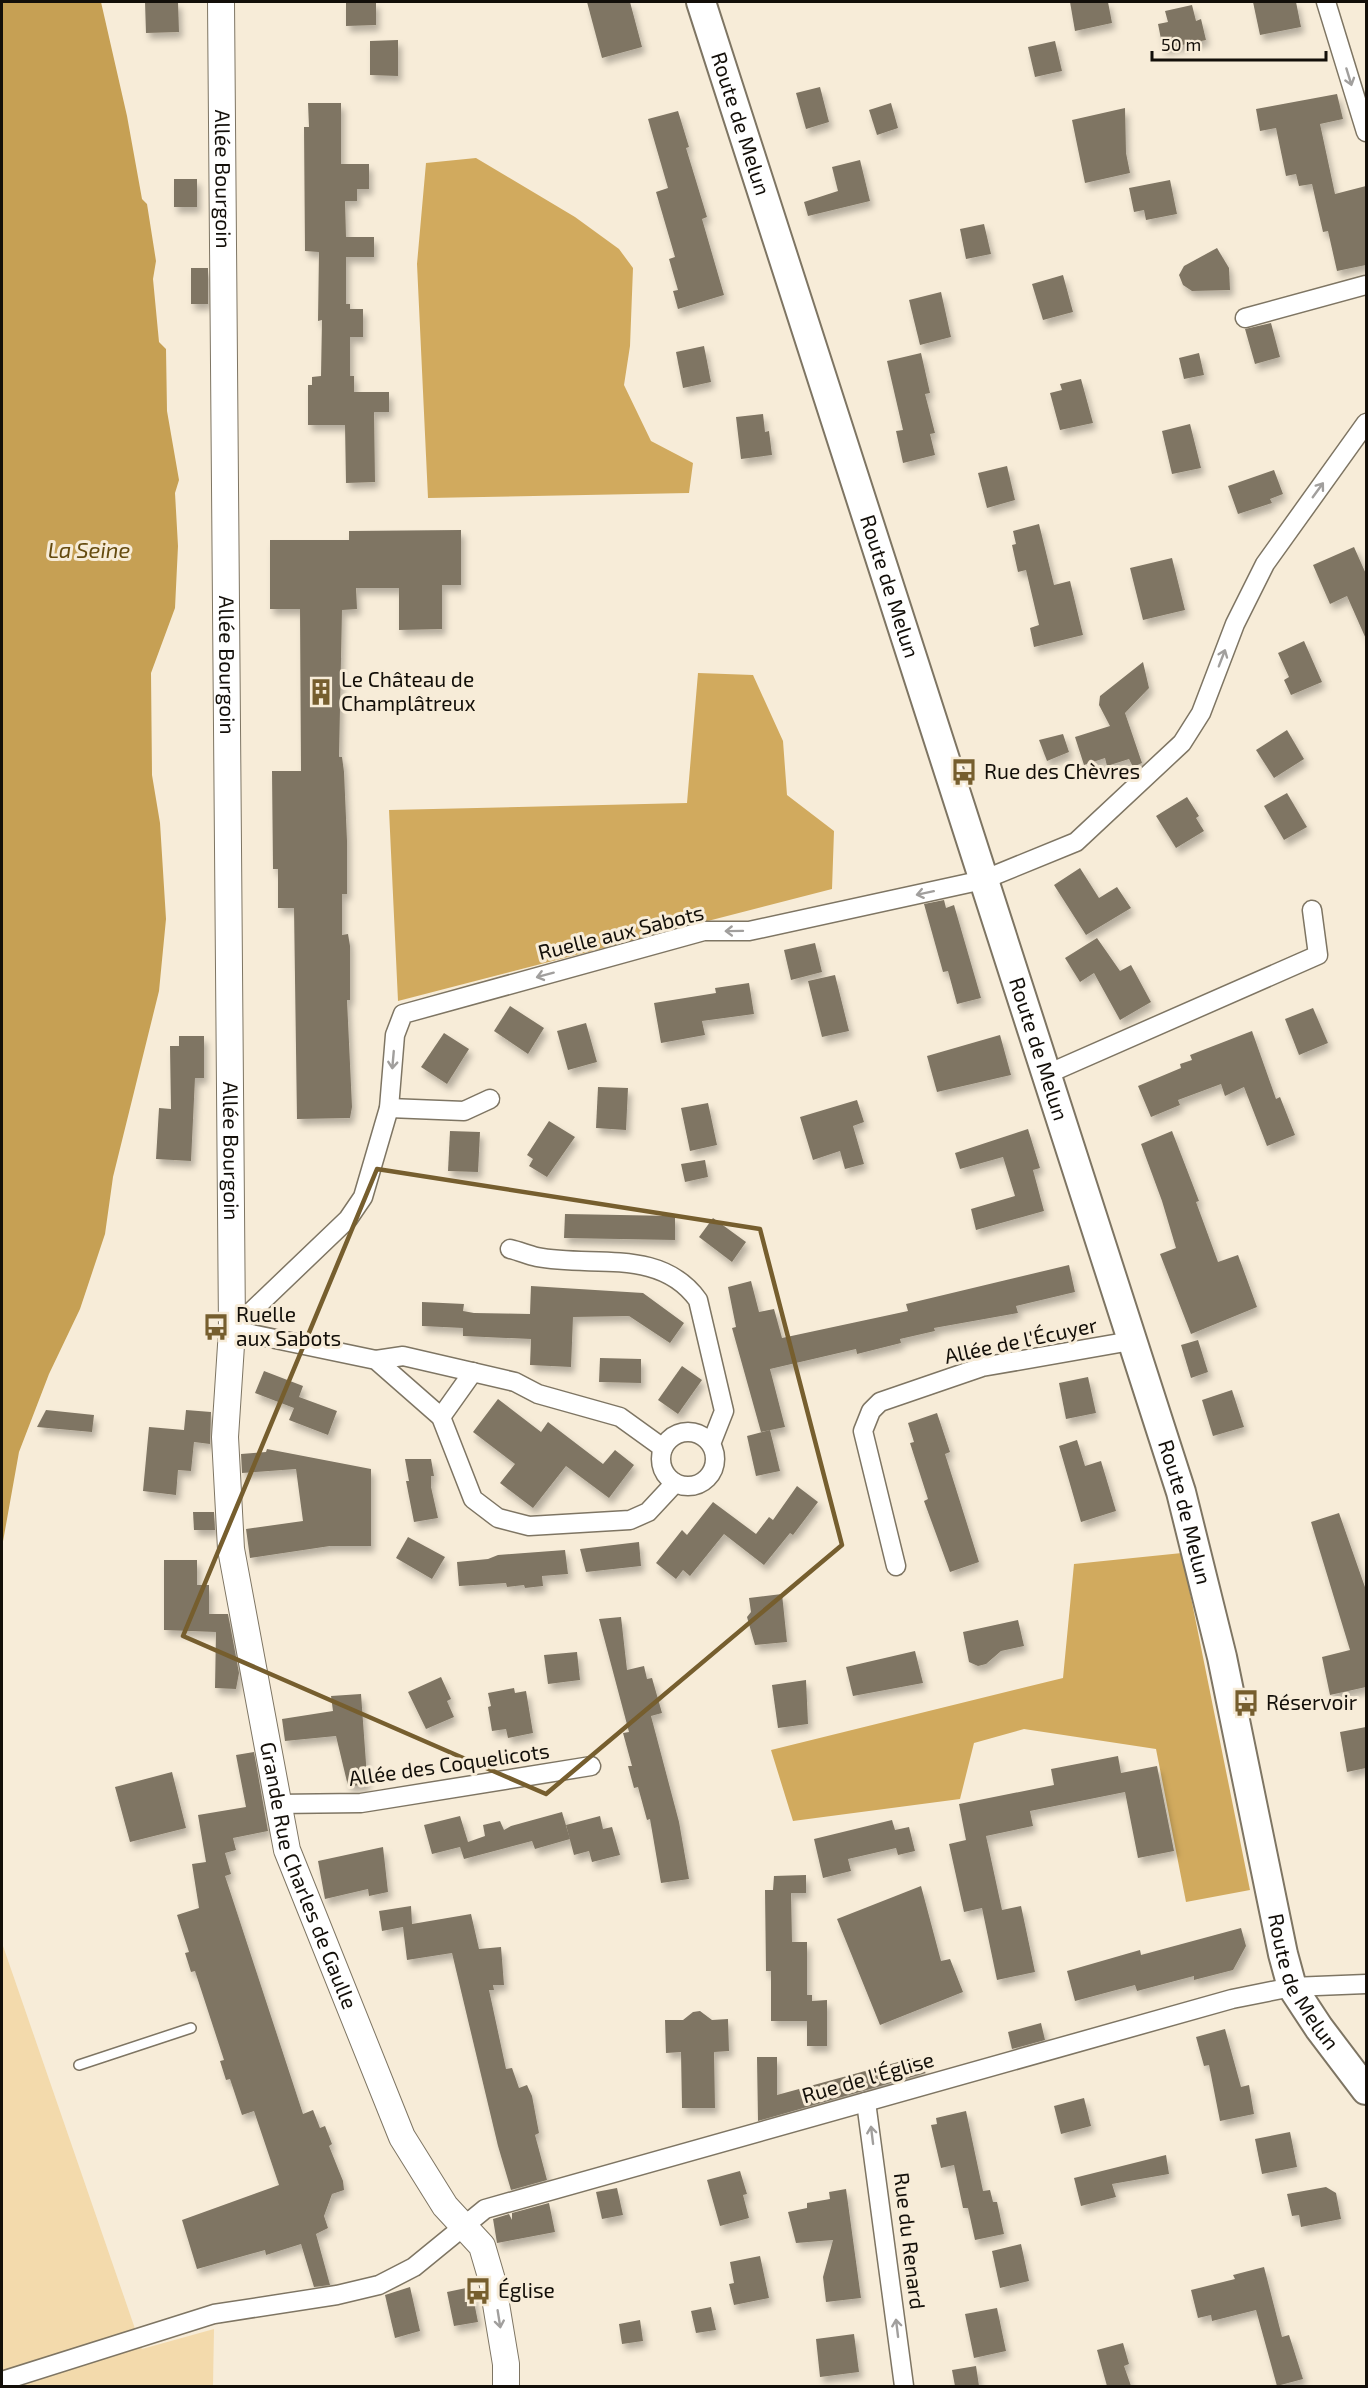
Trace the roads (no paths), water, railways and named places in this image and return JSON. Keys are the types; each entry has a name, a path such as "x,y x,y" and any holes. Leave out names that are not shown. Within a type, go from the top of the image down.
{"main road":[{"name":"Route de Melun","path":"701,2 1181,1492 1222,1657 1283,1954 1292,1987 1319,2028 1366,2090"}],"street":[{"name":"Allée Bourgoin","path":"221,2 232,1330"},
{"path":"1326,2 1366,132"},
{"path":"1245,318 1366,285"},
{"path":"982,880 1076,842 1182,743 1201,713 1235,624 1265,564 1366,423"},
{"name":"Ruelle aux Sabots","path":"232,1330 348,1219 363,1197 389,1108 395,1035 403,1014 704,931 749,931 982,880"},
{"path":"1046,1075 1318,955 1311,910"},
{"path":"389,1108 464,1112 490,1100"},
{"path":"510,1249 538,1257 642,1264 687,1285 698,1300 724,1411 711,1444 715,1461 708,1477 693,1485 675,1483 664,1472 661,1456 663,1448 673,1435 698,1433 711,1444"},
{"path":"232,1330 376,1360 403,1356 515,1382 538,1394 620,1417 663,1448"},
{"name":"Grande Rue Charles de Gaulle","path":"232,1330 225,1437 231,1549 276,1804 287,1850 402,2137 445,2206 463,2229 482,2246 492,2280 506,2364 506,2386"},
{"name":"Allée de l'Écuyer","path":"896,1566 863,1431 872,1411 880,1402 982,1367 1131,1341"},
{"path":"376,1360 441,1417 473,1499 484,1510 514,1524 529,1526 630,1520 648,1512 675,1483"},
{"path":"441,1417 472,1372"},
{"name":"Allée des Coquelicots","path":"276,1804 361,1803 591,1766"},
{"name":"Rue de l'Église","path":"2,2381 214,2314 337,2295 379,2285 414,2266 463,2229 485,2209 1232,1999 1292,1987 1366,1984"},
{"name":"Rue du Renard","path":"866,2102 904,2386"}],"lane":[{"path":"79,2066 191,2028"}],"water":[{"name":"La Seine","path":"2,2 101,2 127,116 142,199 147,204 156,261 153,279 159,342 166,349 167,411 179,480 175,493 178,546 175,608 151,673 152,775 160,823 166,919 159,991 113,1177 105,1234 80,1309 49,1374 19,1452 2,1547"}],"place":[{"name":"Le Château de Champlâtreux","path":"321,692"},
{"name":"Rue des Chèvres","path":"964,772"},
{"name":"Ruelle aux Sabots","path":"216,1327"},
{"name":"Réservoir","path":"1246,1703"},
{"name":"Église","path":"478,2291"}]}
